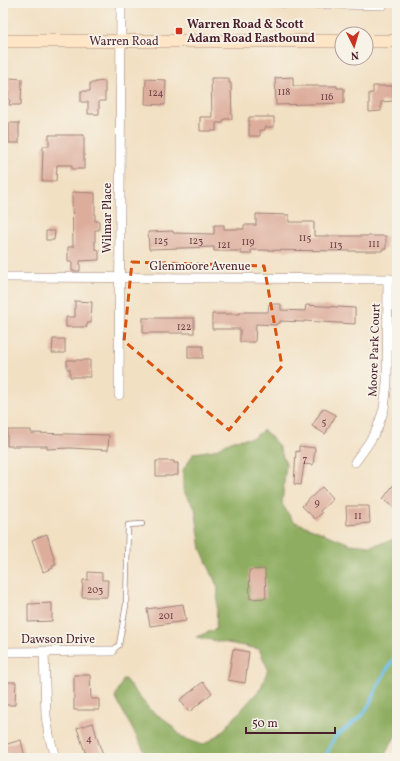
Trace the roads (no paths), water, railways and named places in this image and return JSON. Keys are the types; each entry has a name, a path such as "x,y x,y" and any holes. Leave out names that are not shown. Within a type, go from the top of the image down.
{"street":[{"name":"Wilmar Place","path":"119,395 121,3"},
{"path":"285,3 383,5"},
{"name":"Warren Road","path":"3,41 334,41"},
{"path":"374,41 397,41"},
{"name":"Glenmoore Avenue","path":"3,277 392,279"},
{"name":"Moore Park Court","path":"355,462 377,429 384,409 387,383 392,279"},
{"name":"Dawson Drive","path":"3,652 112,651"},
{"path":"44,652 46,716 49,735 56,758"}],"lane":[{"path":"112,651 119,645 126,605 128,525 142,524"}],"waterway":[{"path":"324,758 335,737 362,716 397,653"}],"place":[{"name":"Warren Road & Scott Adam Road Eastbound","path":"179,31"}]}
